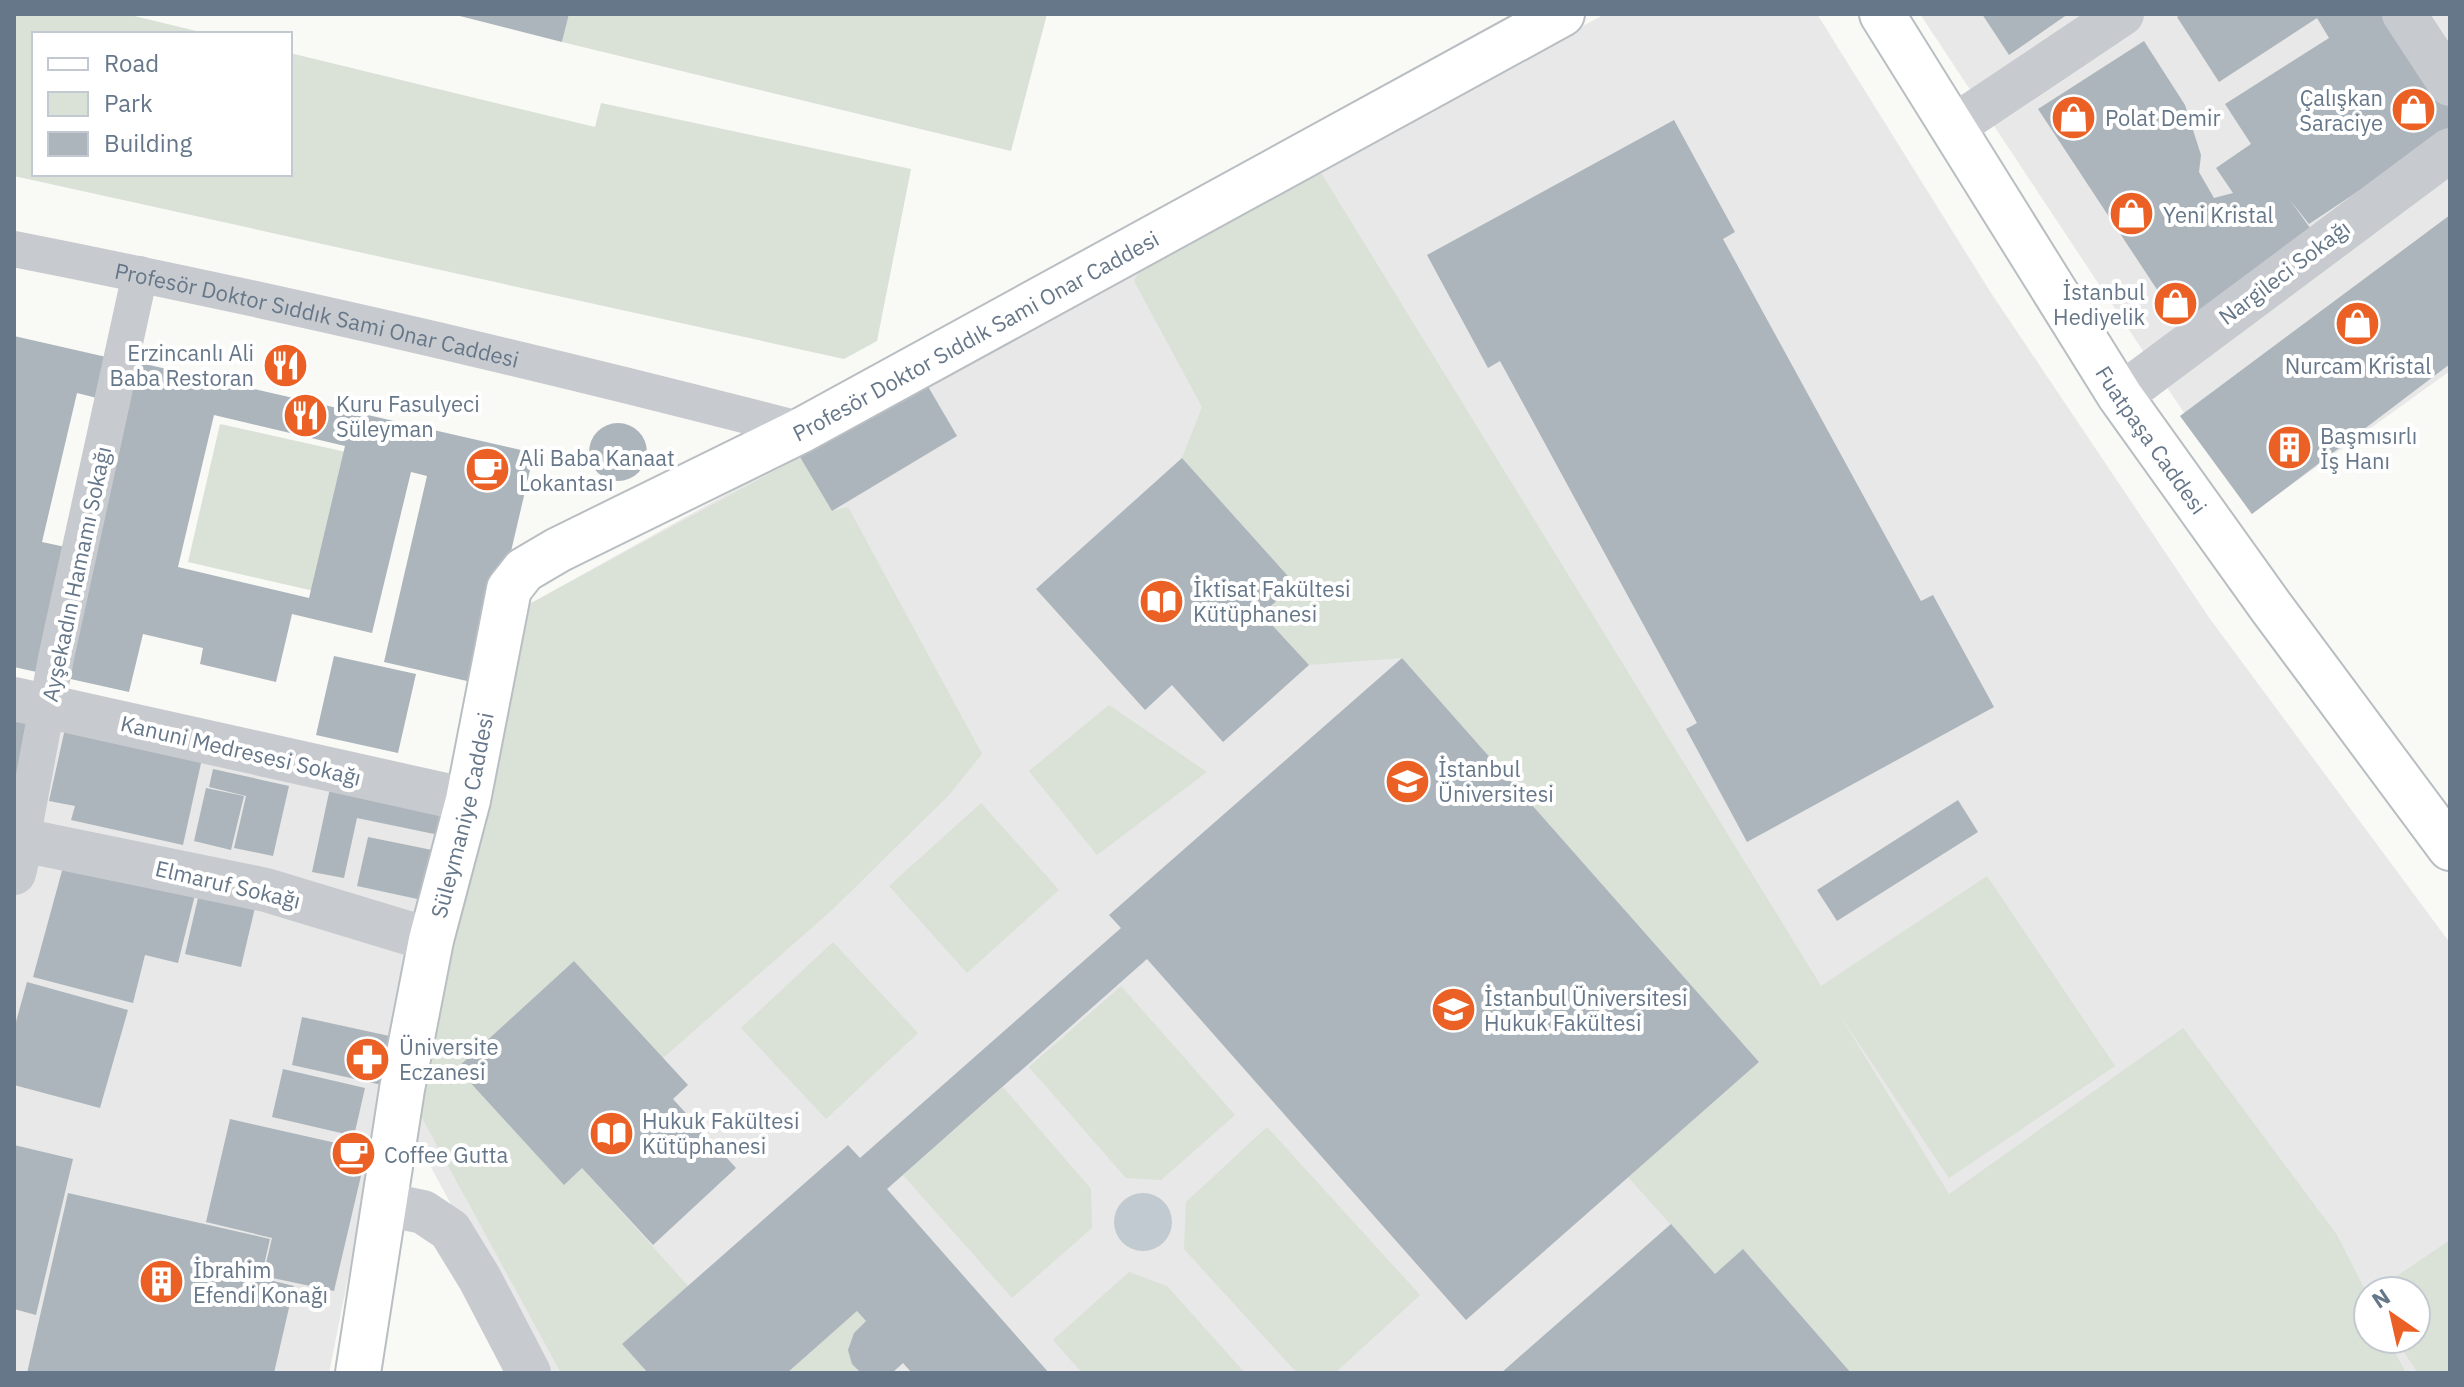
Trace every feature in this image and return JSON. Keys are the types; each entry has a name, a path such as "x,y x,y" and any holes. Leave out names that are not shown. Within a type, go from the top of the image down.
{"main road":[{"name":"Profesör Doktor Sıddık Sami Onar Caddesi","path":"802,430 1562,14"},
{"name":"Fuatpaşa Caddesi","path":"1882,14 2120,396 2271,607 2450,848"},
{"name":"Süleymaniye Caddesi","path":"358,1373 402,1089 431,940 468,800 509,589 524,570 802,430"}],"street":[{"path":"1953,127 2122,14"},
{"path":"2404,14 2450,84"},
{"name":"Nargileci Sokağı","path":"2120,396 2450,150"},
{"name":"Profesör Doktor Sıddık Sami Onar Caddesi","path":"14,249 140,274 581,373 802,430"},
{"name":"Ayşekadın Hamamı Sokağı","path":"18,857 31,703 140,274"},
{"name":"Kanuni Medresesi Sokağı","path":"31,703 468,800"},
{"name":"Elmaruf Sokağı","path":"18,857 266,890 431,940"},
{"path":"384,1204 423,1212 450,1230 480,1279 529,1373"}],"shaded area":[{"name":"İstanbul Üniversitesi","path":"1605,14 1817,14 1991,293 2210,619 2450,943 2450,1373 542,1373 405,1119 524,607 1145,261"},
{"path":"1920,14 2450,14 2450,371 2251,514"},
{"path":"14,691 445,791 329,1373 14,1373"},
{"path":"1143,1193 1154,1195 1163,1202 1170,1211 1170,1233 1163,1242 1154,1249 1143,1251 1132,1249 1123,1242 1116,1233 1114,1222 1116,1211 1123,1202 1132,1195"}],"green space":[{"path":"14,14 126,14 201,32 32,32 32,176 292,176 292,53 595,127 601,103 911,169 877,341 844,359 14,176"},
{"path":"569,14 1047,14 1011,151 562,42"},
{"path":"1318,168 1821,986 1987,876 2115,1066 1949,1178 1839,1014 1949,1194 2183,1028 2337,1235 2357,1275 2352,1275 2352,1355 2396,1355 2406,1373 1851,1373 1744,1250 1715,1274 1628,1177 1759,1062 1402,658 1309,665 1262,614 1295,584 1182,458 1202,407 1134,281 1145,261"},
{"path":"220,424 346,452 314,591 188,562"},
{"path":"800,457 832,511 848,507 982,754 949,795 831,911 663,1058 564,1184 582,1168 688,1286 622,1344 648,1373 561,1373 409,1094 524,607"},
{"path":"1109,705 1207,772 1097,855 1029,771"},
{"path":"981,803 1059,890 967,973 889,886"},
{"path":"833,942 918,1033 826,1119 741,1028"},
{"path":"1121,986 1235,1115 1161,1180 1126,1178 1029,1067"},
{"path":"1003,1087 1091,1189 1092,1228 1012,1298 903,1175"},
{"path":"1267,1127 1420,1295 1335,1373 1297,1373 1184,1249 1186,1202"},
{"path":"2450,1240 2450,1373 2418,1373 2406,1355 2432,1355 2432,1275 2399,1275"},
{"path":"1129,1272 1167,1286 1245,1373 1082,1373 1053,1340"},
{"path":"857,1311 866,1321 855,1333 849,1353 861,1373 787,1373"}],"building":[{"path":"452,14 569,14 562,42"},
{"path":"1982,14 2068,14 2009,55"},
{"path":"2182,14 2388,14 2450,107 2450,130 2309,224 2290,200 2318,239 2183,329 2038,109 2144,41 2185,105 2201,155 2199,172 2214,198 2233,193 2216,168 2251,144 2225,104 2329,38 2317,18 2219,82 2177,17"},
{"path":"1674,120 1735,232 1723,239 1921,601 1933,595 1994,707 1747,842 1686,729 1697,723 1500,361 1488,368 1427,255"},
{"path":"2450,215 2450,364 2252,514 2180,416"},
{"path":"14,336 115,359 105,400 77,393 42,542 70,548 41,673 14,667"},
{"path":"132,361 534,453 480,684 384,662 427,476 411,472 372,633 292,614 276,682 200,664 203,648 143,634 129,692 57,676","holes":["214,415 345,446 309,598 178,567"]},
{"path":"926,383 957,436 832,511 800,457"},
{"path":"618,423 639,431 647,452 639,473 618,481 597,473 589,452 597,431"},
{"name":"İktisat Fakültesi Kütüphanesi","path":"1182,458 1295,584 1262,614 1309,665 1223,742 1172,685 1145,710 1036,589"},
{"path":"334,656 416,674 398,753 316,735"},
{"name":"İstanbul Üniversitesi Hukuk Fakültesi","path":"1402,658 1759,1062 1466,1320 1147,959 887,1189 1049,1373 912,1373 903,1363 892,1373 861,1373 852,1364 848,1350 854,1333 866,1321 857,1311 787,1373 648,1373 622,1344 848,1145 860,1158 1121,928 1109,915"},
{"path":"14,706 38,711 14,810"},
{"path":"68,715 205,745 183,845 71,820 75,806 49,801"},
{"path":"213,769 289,786 273,856 234,848 246,796 209,787"},
{"path":"333,774 447,797 439,835 357,818 344,878 312,872"},
{"path":"206,788 244,796 231,850 194,841"},
{"path":"1958,800 1978,832 1837,921 1817,890"},
{"path":"368,837 432,850 422,900 357,886"},
{"path":"66,856 197,887 178,963 145,955 133,1003 33,977"},
{"path":"201,885 257,899 241,967 185,954"},
{"name":"Hukuk Fakültesi Kütüphanesi","path":"574,961 688,1085 673,1099 736,1168 653,1245 582,1168 564,1185 457,1068"},
{"path":"27,982 128,1010 100,1108 14,1085 14,1029"},
{"path":"302,1017 394,1037 382,1085 292,1065"},
{"path":"283,1069 365,1088 354,1136 272,1117"},
{"path":"230,1119 367,1150 334,1291 263,1276 272,1238 206,1222"},
{"path":"14,1145 73,1159 36,1315 14,1309"},
{"name":"İbrahim Efendi Konağı","path":"68,1193 270,1239 261,1278 294,1286 274,1373 27,1373"},
{"path":"1671,1224 1715,1274 1743,1249 1851,1373 1501,1373"}],"place":[{"name":"Çalışkan Saraciye","path":"2414,110"},
{"name":"Polat Demir","path":"2074,117"},
{"name":"Yeni Kristal","path":"2132,214"},
{"name":"İstanbul Hediyelik","path":"2176,304"},
{"name":"Nurcam Kristal","path":"2358,324"},
{"name":"Erzincanlı Ali Baba Restoran","path":"285,365"},
{"name":"Kuru Fasulyeci Süleyman","path":"305,416"},
{"name":"Başmısırlı İş Hanı","path":"2289,448"},
{"name":"Ali Baba Kanaat Lokantası","path":"488,470"},
{"name":"İktisat Fakültesi Kütüphanesi","path":"1162,601"},
{"name":"İstanbul Üniversitesi","path":"1407,781"},
{"name":"İstanbul Üniversitesi Hukuk Fakültesi","path":"1453,1010"},
{"name":"Üniversite Eczanesi","path":"368,1059"},
{"name":"Hukuk Fakültesi Kütüphanesi","path":"611,1133"},
{"name":"Coffee Gutta","path":"353,1154"},
{"name":"İbrahim Efendi Konağı","path":"162,1282"}]}
